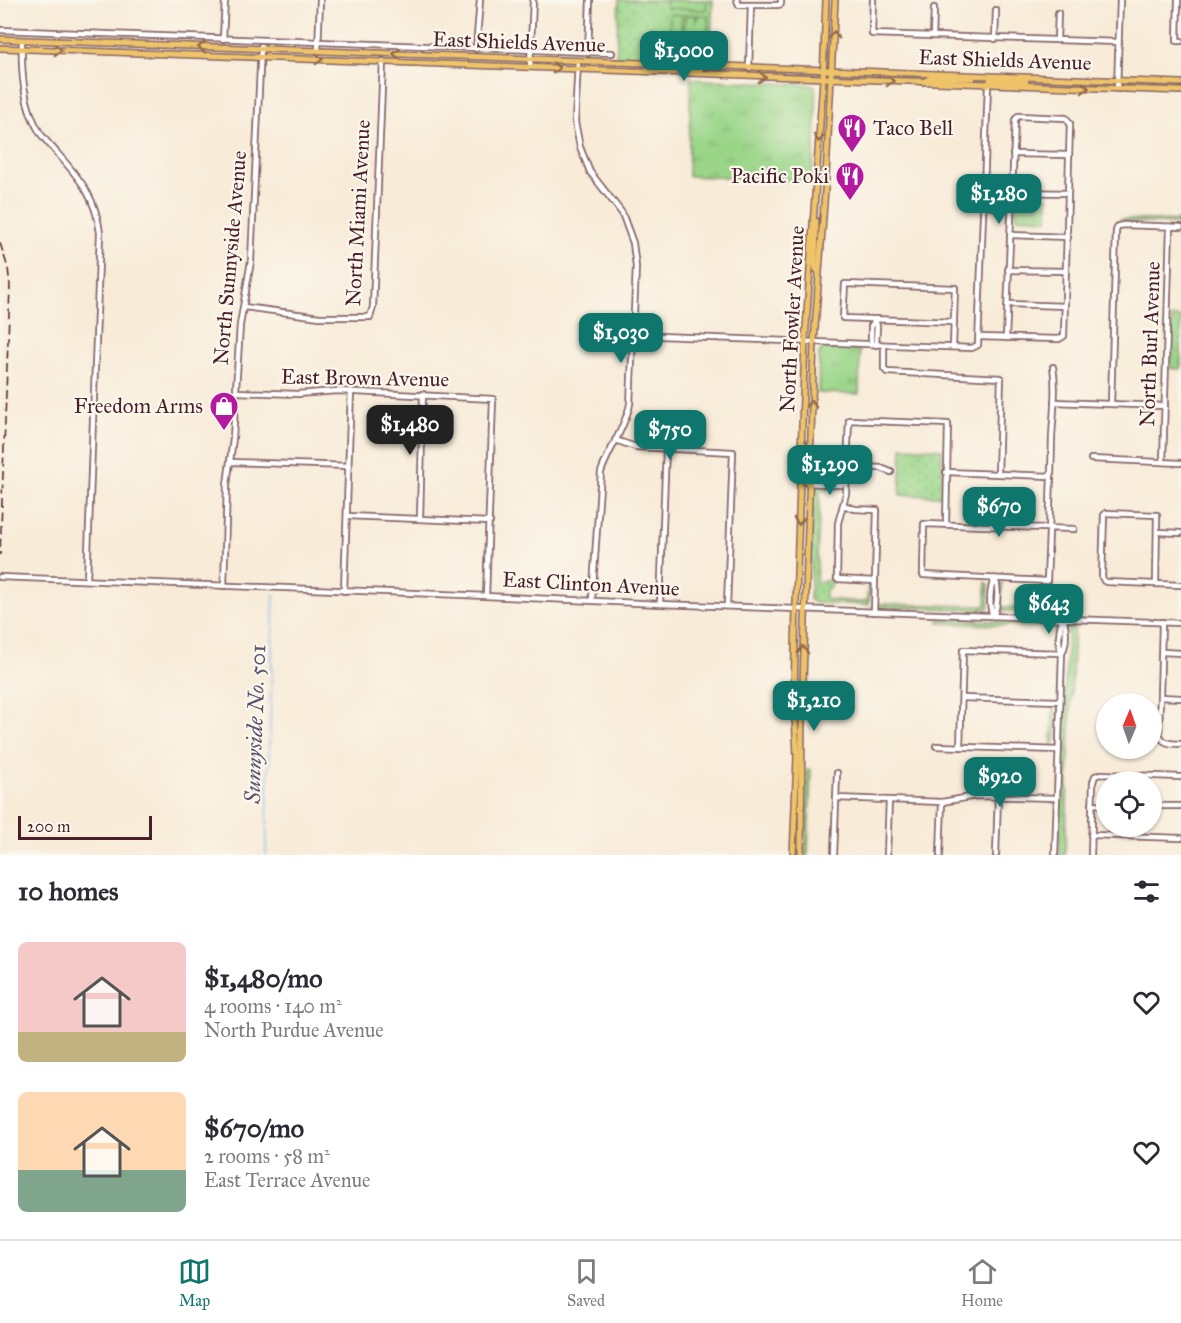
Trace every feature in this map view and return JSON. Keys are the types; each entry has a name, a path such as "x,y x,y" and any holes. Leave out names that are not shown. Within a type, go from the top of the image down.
{"main road":[{"name":"North Fowler Avenue","path":"794,855 797,756 794,697 802,441 806,342 824,70 826,0"},
{"name":"North Fowler Avenue","path":"801,855 808,481 835,0"},
{"name":"East Shields Avenue","path":"0,39 1181,83"},
{"name":"East Shields Avenue","path":"0,48 382,61 823,80 1181,91"},
{"path":"643,73 659,69 700,70 702,66"},
{"path":"923,82 931,78 966,79 987,76"},
{"path":"988,85 990,80 1028,82 1049,79"},
{"path":"815,207 817,229 814,264 818,271"},
{"path":"802,441 806,447 805,478 808,481"}],"street":[{"path":"223,39 225,0"},
{"path":"318,51 320,0"},
{"path":"477,49 480,0"},
{"path":"531,67 533,0"},
{"path":"588,53 590,0"},
{"path":"737,0 739,5 778,5 781,4 781,0"},
{"path":"873,0 872,34 1119,42"},
{"path":"1117,89 1120,0"},
{"path":"1179,0 1179,41"},
{"path":"749,68 751,5"},
{"path":"933,36 934,8"},
{"path":"995,39 996,10"},
{"path":"1057,40 1058,13"},
{"name":"East Shields Avenue","path":"0,30 612,53"},
{"path":"22,40 26,104 41,133 91,196 98,214 100,233 87,580"},
{"name":"North Sunnyside Avenue","path":"224,586 240,325 251,261 261,40"},
{"name":"North Miami Avenue","path":"244,307 320,317 370,317 373,308 382,61"},
{"path":"578,61 575,122 580,147 590,172 622,213 633,243 636,267 630,404 626,421 608,452 601,472 592,600"},
{"path":"633,335 972,348 978,345 988,85"},
{"path":"979,337 1006,338 1059,339 1063,337 1068,237 1069,120 1066,118 1016,117 1006,338"},
{"path":"1013,154 1069,155"},
{"path":"1012,192 1068,193"},
{"path":"984,204 1008,203 1011,206"},
{"path":"1111,404 1116,231 1118,226 1181,227"},
{"name":"North Burl Avenue","path":"1163,462 1170,227"},
{"path":"1010,235 1068,237"},
{"path":"1008,270 1066,271"},
{"path":"953,347 954,322 955,288 845,284 843,318 874,321 954,322"},
{"path":"1008,304 1065,306"},
{"path":"873,344 874,321"},
{"path":"884,345 885,371 1001,378 998,474"},
{"path":"1053,368 1054,402 1051,476 1049,528 1047,580 923,575 924,524 946,525 1049,528 1074,529"},
{"path":"344,591 351,391"},
{"name":"East Brown Avenue","path":"236,392 297,394 351,391 494,399 490,522"},
{"path":"420,519 423,394"},
{"path":"1054,402 1165,406"},
{"path":"875,581 837,579 838,523 847,482 849,420 948,424 946,525"},
{"path":"615,440 636,447 733,452 727,606"},
{"path":"660,604 666,449"},
{"path":"1091,459 1181,463"},
{"path":"230,462 349,466"},
{"path":"847,466 881,468 891,471"},
{"path":"946,472 1051,476"},
{"path":"808,481 841,485 847,482"},
{"path":"843,506 877,510 874,612"},
{"path":"1156,584 1157,515 1105,514 1103,580 1106,582 1156,584 1181,585"},
{"path":"347,516 490,522 486,596"},
{"path":"1158,532 1181,533"},
{"name":"East Clinton Avenue","path":"0,577 660,604 1181,622"},
{"path":"993,616 991,592 995,579"},
{"path":"1055,855 1062,652 1065,648 1066,624 1063,618"},
{"path":"1160,693 1162,622"},
{"path":"960,747 963,650 1062,652"},
{"path":"1162,652 1181,653"},
{"path":"1162,697 1181,698"},
{"path":"962,698 1060,701"},
{"path":"1162,741 1181,744"},
{"path":"936,746 1059,750"},
{"path":"834,855 837,773"},
{"path":"1091,855 1095,776 1100,774 1181,777"},
{"path":"836,798 942,802 968,796 1057,798"},
{"path":"996,855 998,796"},
{"path":"887,855 889,800"},
{"path":"940,855 942,802"},
{"path":"1092,804 1096,804"},
{"path":"1162,806 1181,806"},
{"path":"1091,836 1181,838"}],"green space":[{"path":"619,0 713,0 710,62 616,58"},
{"path":"667,0 707,0 706,10 667,8"},
{"path":"670,14 682,15 681,36 670,35"},
{"path":"685,15 696,15 696,23 697,15 708,16 708,40 684,39"},
{"path":"691,79 814,85 816,116 812,181 688,176"},
{"path":"1018,196 1048,197 1048,219 1015,217"},
{"path":"1119,219 1181,221 1181,224 1129,222"},
{"path":"1172,317 1181,318 1181,369 1170,368"},
{"path":"823,348 860,350 859,394 818,393 819,353"},
{"path":"902,447 942,449 943,496 900,495"},
{"path":"817,486 839,487 842,490 820,491 816,583 833,579 834,581 825,592 825,599 859,602 867,601 868,585 870,585 869,605 815,603 810,600 813,490"},
{"path":"986,582 989,585 989,607 984,610 882,607 878,604 983,606 986,604"},
{"path":"1002,583 1001,605 1003,607 1074,609 1074,613 1002,611 999,607 999,585"},
{"path":"939,619 1054,623 1057,627 1057,644 1054,648 1054,629 1052,627 939,623"},
{"path":"1074,623 1065,855 1059,855 1063,742 1061,734 1068,627"},
{"path":"1053,705 1056,708 1057,728 1052,746"},
{"path":"807,770 811,770 808,855 805,855"}],"waterway":[{"name":"Sunnyside No. 501","path":"266,855 274,594"}],"railway":[{"path":"0,243 8,268 10,286 0,555"}],"place":[{"name":"Taco Bell","path":"852,154"},
{"name":"Pacific Poki","path":"850,202"},
{"name":"Freedom Arms","path":"224,432"}]}
